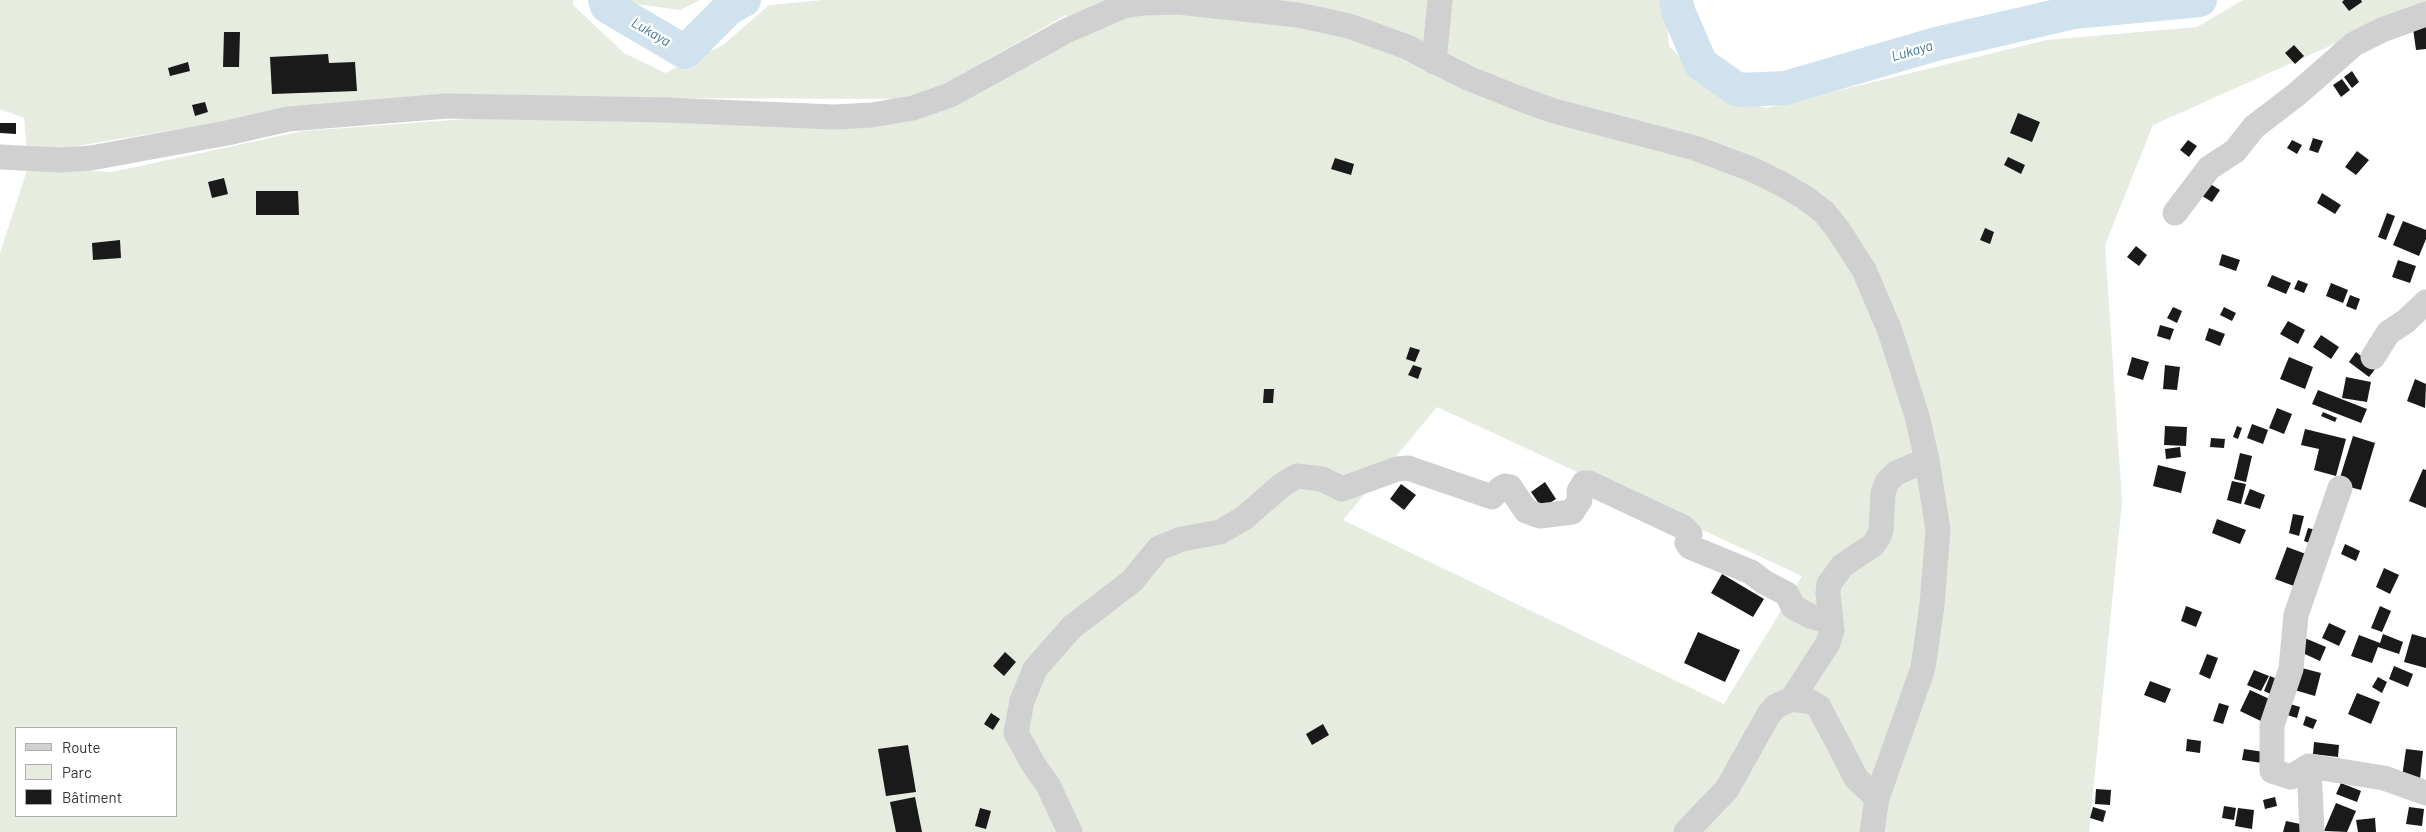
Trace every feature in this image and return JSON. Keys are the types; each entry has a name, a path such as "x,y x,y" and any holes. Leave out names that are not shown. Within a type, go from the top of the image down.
{"street":[{"path":"1434,62 1440,0"},
{"path":"0,157 60,160 91,158 227,134 288,119 447,106 668,110 834,117 872,115 913,108 950,95 1066,31 1123,6 1178,2 1298,15 1358,29 1407,47 1468,78 1554,110 1695,148 1751,169 1804,196 1824,212 1839,231 1864,270 1882,314 1917,416 1927,460 1938,530 1932,605 1923,668 1877,798 1872,832"},
{"path":"2174,213 2208,168 2235,151 2254,127 2297,94 2354,44 2382,30 2426,14"},
{"path":"2372,357 2388,332 2416,320 2426,302"},
{"path":"1792,699 1828,643 1832,631 1828,593 1829,584 1842,566 1873,545 1878,538 1881,530 1883,493 1887,482 1896,473 1927,460"},
{"path":"1070,832 1048,785 1034,767 1016,734 1022,701 1035,669 1072,628 1132,581 1159,548 1182,539 1220,532 1244,518 1282,485 1297,476 1322,479 1342,489 1397,469 1408,468 1492,497 1500,489 1506,486 1510,487 1526,511 1540,516 1572,512 1580,500 1579,491 1584,484 1589,483 1683,527 1690,534 1687,543 1690,547 1751,572 1764,582 1787,594 1793,607 1810,616 1831,622"},
{"path":"2340,488 2296,615 2291,669 2272,725 2272,771 2291,777 2309,766 2384,778 2426,793"},
{"path":"1686,832 1727,789 1769,714 1776,706 1792,699 1811,702 1819,707 1856,778 1877,798"},
{"path":"2309,766 2312,832"}],"green space":[{"path":"0,0 573,0 573,5 624,53 665,73 723,45 769,5 823,0 1665,0 1669,46 1713,90 1766,108 2047,40 2197,27 2243,0 2426,0 2426,3 2153,125 2105,245 2122,502 2089,832 0,832 0,253 28,167 112,172 303,131 535,114 908,121 1082,37 1066,15 919,99 638,98 248,118 27,154 24,118 0,109","holes":["1437,407 1802,576 1724,704 1343,520"]},
{"path":"623,0 700,0 680,10 622,2"}],"building":[{"path":"2344,0 2361,0 2362,2 2349,11 2342,2"},
{"path":"2426,26 2426,49 2416,50 2413,28"},
{"path":"224,32 240,32 239,67 223,67"},
{"path":"2294,45 2304,56 2295,64 2285,53"},
{"path":"328,54 329,63 355,62 357,91 272,94 270,57"},
{"path":"188,62 190,71 170,76 168,68"},
{"path":"2352,71 2359,82 2352,88 2344,77"},
{"path":"2342,79 2350,90 2341,97 2333,85"},
{"path":"205,102 208,112 195,116 192,105"},
{"path":"2018,113 2040,122 2032,142 2010,133"},
{"path":"0,123 16,123 16,134 0,133"},
{"path":"2313,138 2323,141 2318,153 2309,150"},
{"path":"2188,140 2197,146 2189,157 2180,150"},
{"path":"2292,140 2302,145 2297,154 2287,148"},
{"path":"2357,151 2369,160 2356,175 2345,167"},
{"path":"2008,157 2025,165 2021,174 2004,165"},
{"path":"1335,158 1354,164 1351,175 1331,169"},
{"path":"224,178 228,194 212,198 208,182"},
{"path":"2207,182 2220,190 2212,202 2199,194"},
{"path":"256,191 298,191 299,215 256,215"},
{"path":"2322,193 2341,205 2335,214 2317,203"},
{"path":"2387,213 2395,216 2386,240 2378,237"},
{"path":"2403,221 2426,230 2426,239 2419,256 2393,245"},
{"path":"1985,228 1994,232 1990,244 1980,240"},
{"path":"120,240 121,258 93,260 92,243"},
{"path":"2136,246 2147,255 2139,266 2127,257"},
{"path":"2222,254 2240,260 2236,271 2219,265"},
{"path":"2398,260 2416,266 2410,283 2392,277"},
{"path":"2272,275 2291,283 2286,294 2267,286"},
{"path":"2298,280 2308,284 2304,293 2294,289"},
{"path":"2331,283 2348,290 2343,303 2326,296"},
{"path":"2350,295 2360,299 2356,310 2346,306"},
{"path":"2173,307 2182,311 2177,323 2167,318"},
{"path":"2224,307 2236,313 2232,321 2220,315"},
{"path":"2288,321 2305,330 2298,344 2280,334"},
{"path":"2160,325 2174,329 2170,340 2157,336"},
{"path":"2209,328 2225,334 2220,346 2205,340"},
{"path":"2321,335 2339,347 2331,359 2313,347"},
{"path":"1410,347 1420,350 1415,362 1406,359"},
{"path":"2356,352 2376,368 2369,377 2349,362"},
{"path":"2132,357 2149,362 2143,380 2127,375"},
{"path":"2289,357 2313,367 2305,389 2280,379"},
{"path":"1413,365 1422,368 1418,379 1408,375"},
{"path":"2165,365 2180,367 2177,390 2163,389"},
{"path":"2346,377 2371,382 2367,402 2342,398"},
{"path":"2415,379 2426,384 2425,408 2407,401"},
{"path":"1264,389 1274,389 1273,403 1263,403"},
{"path":"2318,390 2367,409 2361,423 2312,404"},
{"path":"2277,408 2292,414 2284,434 2269,428"},
{"path":"2323,412 2337,418 2335,422 2321,416"},
{"path":"2252,424 2268,430 2263,444 2247,438"},
{"path":"2165,426 2187,427 2186,446 2164,445"},
{"path":"2237,426 2242,428 2238,439 2233,437"},
{"path":"2305,429 2346,439 2336,476 2314,470 2319,449 2301,445"},
{"path":"2353,436 2375,443 2361,490 2338,484"},
{"path":"2211,438 2225,439 2224,448 2210,447"},
{"path":"2180,447 2181,457 2166,459 2165,449"},
{"path":"2240,453 2252,456 2246,482 2234,479"},
{"path":"2158,465 2186,472 2181,493 2153,486"},
{"path":"2423,469 2426,470 2426,508 2409,501"},
{"path":"2232,481 2246,484 2241,504 2227,500"},
{"path":"1545,482 1556,499 1542,508 1531,492"},
{"path":"1401,484 1416,495 1404,510 1390,499"},
{"path":"2250,489 2265,495 2260,509 2244,504"},
{"path":"2293,514 2304,516 2299,536 2289,533"},
{"path":"2217,519 2246,530 2240,544 2212,533"},
{"path":"2308,528 2320,531 2315,545 2304,541"},
{"path":"2345,544 2360,551 2356,561 2341,554"},
{"path":"2287,547 2314,557 2302,589 2275,579"},
{"path":"2384,568 2399,575 2390,594 2376,587"},
{"path":"1722,574 1764,599 1753,617 1711,593"},
{"path":"2186,606 2202,612 2196,627 2181,621"},
{"path":"2380,606 2391,611 2382,632 2371,628"},
{"path":"2329,623 2346,631 2339,646 2322,638"},
{"path":"1698,632 1740,650 1725,682 1684,663"},
{"path":"2383,634 2403,642 2399,654 2378,647 2372,663 2351,656 2359,635 2380,643"},
{"path":"2412,634 2426,638 2426,668 2404,662"},
{"path":"2300,636 2326,647 2320,661 2294,649"},
{"path":"1005,652 1016,662 1004,676 993,666"},
{"path":"2207,654 2218,658 2210,679 2199,674"},
{"path":"2394,666 2413,674 2408,687 2389,679"},
{"path":"2298,667 2321,673 2315,696 2291,689"},
{"path":"2254,670 2269,676 2261,691 2247,685"},
{"path":"2270,676 2286,683 2279,698 2264,691"},
{"path":"2378,677 2387,682 2382,693 2372,687"},
{"path":"2150,681 2171,689 2165,703 2144,695"},
{"path":"2250,690 2276,702 2265,723 2240,711"},
{"path":"2357,693 2380,702 2371,724 2348,714"},
{"path":"2219,703 2229,706 2223,724 2213,721"},
{"path":"2287,703 2300,707 2297,718 2284,714"},
{"path":"991,713 1000,719 993,730 984,724"},
{"path":"2306,716 2317,720 2313,729 2303,725"},
{"path":"1323,724 1329,735 1312,745 1306,734"},
{"path":"2187,739 2201,741 2200,753 2186,751"},
{"path":"2314,742 2339,745 2338,757 2313,754"},
{"path":"908,745 916,792 886,796 878,749"},
{"path":"2244,749 2264,752 2262,763 2242,760"},
{"path":"2406,749 2423,751 2420,779 2402,777"},
{"path":"2341,783 2361,791 2357,802 2336,794"},
{"path":"2096,789 2111,790 2110,805 2095,804"},
{"path":"915,797 922,832 896,832 890,802"},
{"path":"2275,797 2277,806 2265,809 2263,800"},
{"path":"2336,803 2356,811 2347,832 2324,831"},
{"path":"2224,806 2236,808 2234,820 2222,818"},
{"path":"2093,807 2106,811 2103,822 2090,818"},
{"path":"2409,807 2424,809 2422,826 2406,824"},
{"path":"980,808 991,811 986,829 975,826"},
{"path":"2238,808 2254,810 2252,829 2235,826"},
{"path":"2375,818 2376,832 2358,832 2356,820"},
{"path":"2286,821 2305,825 2304,832 2283,832"}],"waterway":[{"name":"Lukaya","path":"605,0 607,6 685,52 729,8 744,0"},
{"name":"Lukaya","path":"1676,0 1678,11 1701,64 1738,90 1785,88 1936,44 2074,12 2200,0"}]}
